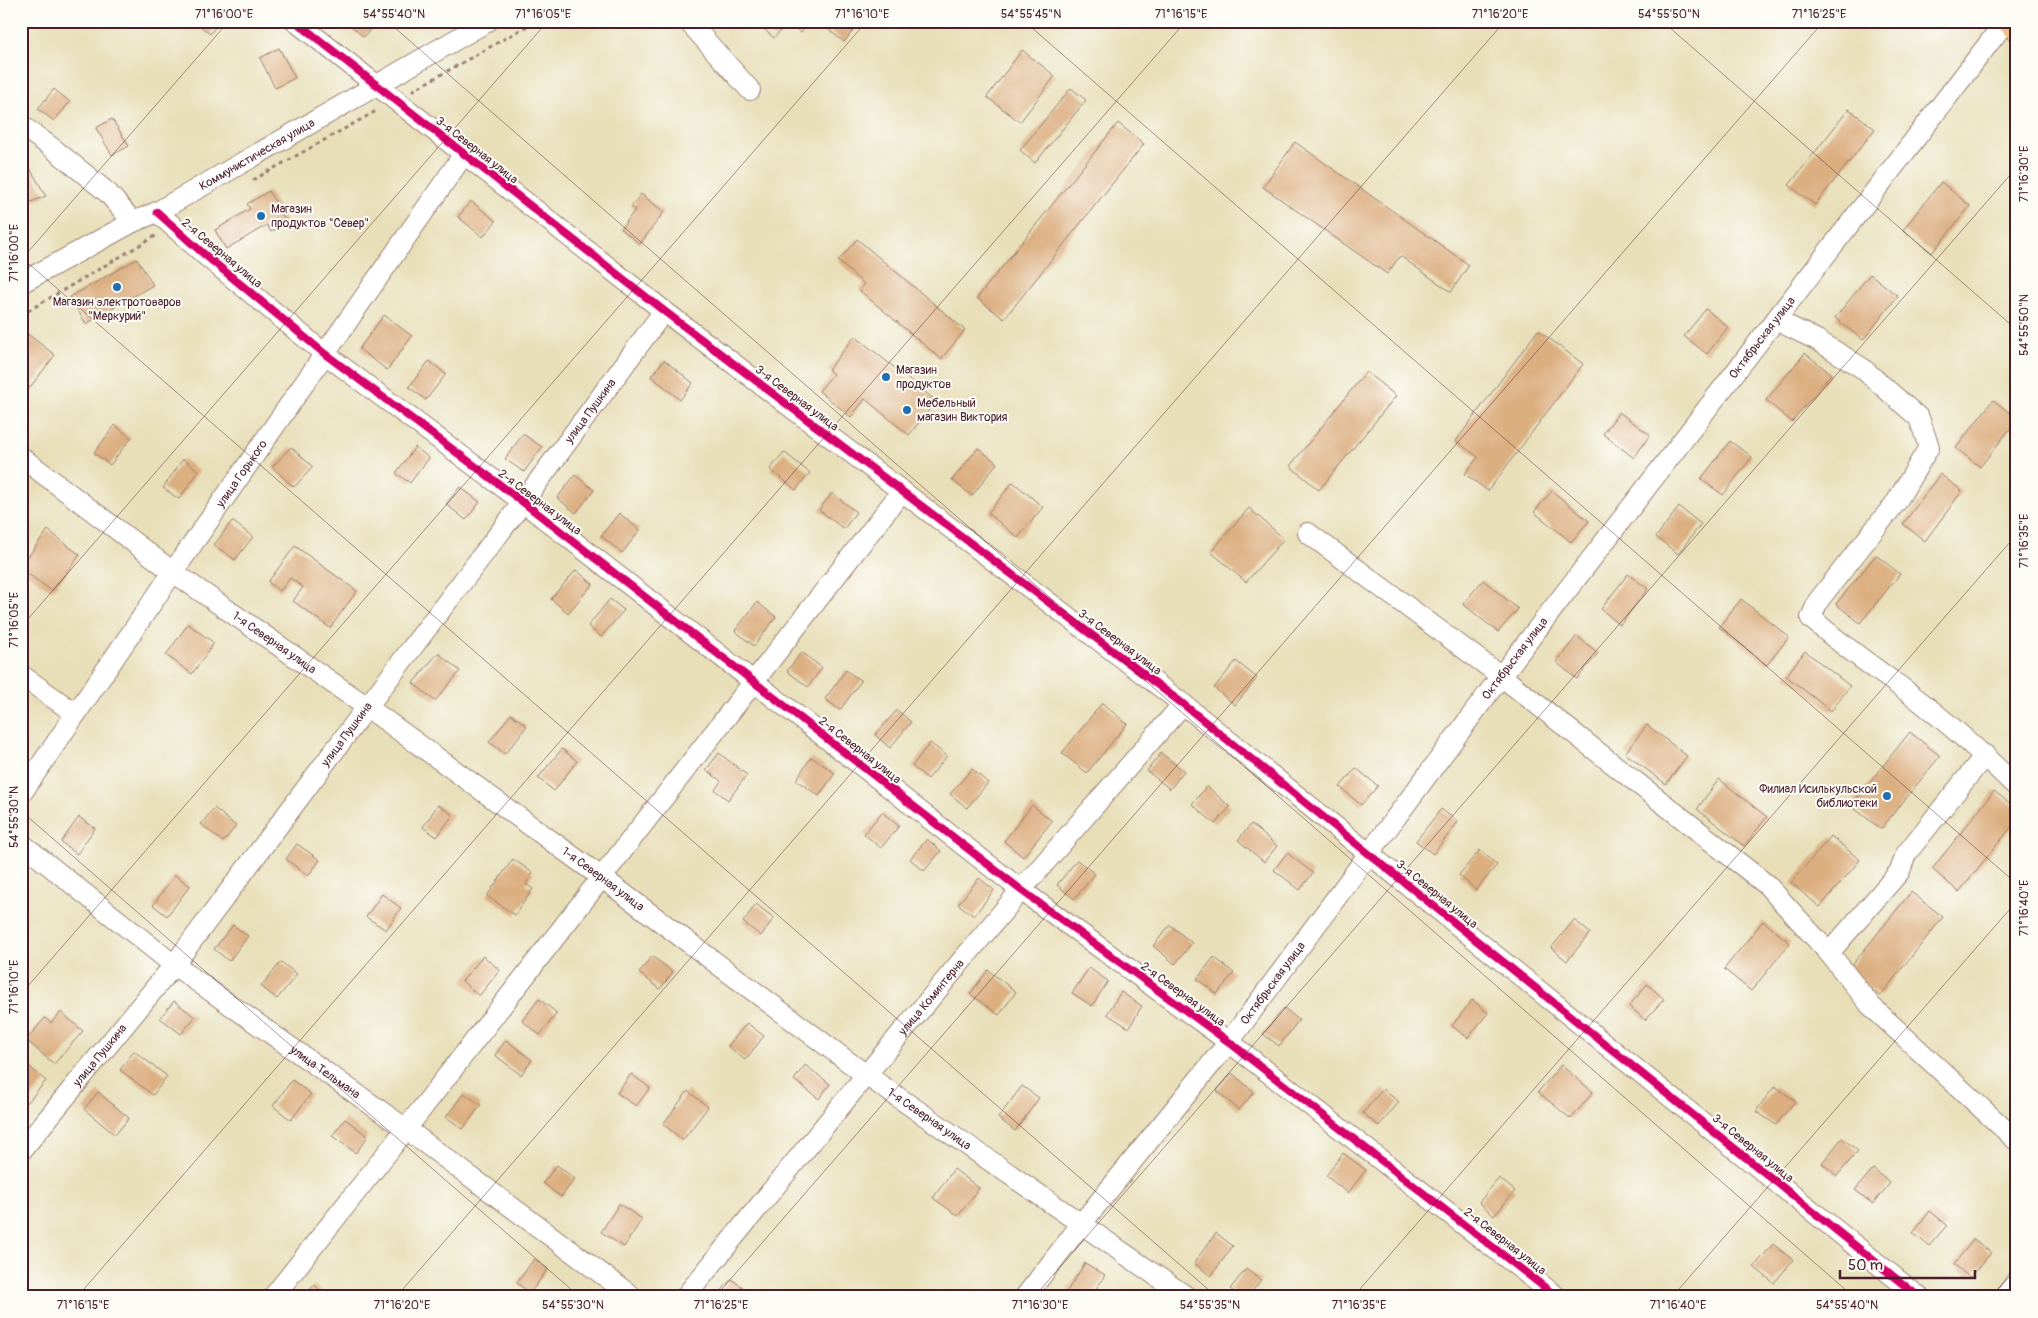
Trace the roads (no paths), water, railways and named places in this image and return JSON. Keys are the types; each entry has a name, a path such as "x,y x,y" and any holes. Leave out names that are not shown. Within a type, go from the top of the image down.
{"main road":[{"path":"2010,21 2017,29"}],"street":[{"name":"3-я Северная улица","path":"295,21 664,311 1183,704 1919,1297"},
{"name":"Коммунистическая улица","path":"21,282 133,222 157,212 488,21"},
{"path":"688,21 750,90"},
{"name":"Октябрьская улица","path":"1024,1297 1229,1042 1501,676 2006,21"},
{"path":"21,125 55,150 108,194 133,222"},
{"name":"улица Горького","path":"21,794 464,154"},
{"name":"2-я Северная улица","path":"157,212 326,354 523,502 1021,890 1229,1042 1557,1297"},
{"name":"улица Пушкина","path":"21,1151 174,965 523,502 664,311"},
{"path":"1776,320 1817,340 1862,368 1920,418 1929,447 1897,501 1818,601 1811,618 1839,644 1918,700 1984,755 2017,787"},
{"name":"1-я Северная улица","path":"21,457 173,572 367,707 601,877 866,1074 1187,1297"},
{"path":"273,1297 755,682 902,491"},
{"path":"1308,533 1501,676 1767,885 1829,953 1871,1006 2017,1141"},
{"path":"21,676 76,714"},
{"name":"улица Коминтерна","path":"686,1297 866,1074 1021,890 1183,704"},
{"path":"1829,953 1900,871 1906,854 1984,755"},
{"name":"улица Тельмана","path":"21,842 174,965 406,1129 633,1297"},
{"path":"2005,1297 2017,1280"}],"place":[{"name":"Магазин продуктов \"Север\"","path":"261,216"},
{"name":"Магазин электротоваров \"Меркурий\"","path":"117,287"},
{"name":"Магазин продуктов","path":"886,377"},
{"name":"Мебельный магазин Виктория","path":"907,410"},
{"name":"Филиал Исилькульской библиотеки","path":"1887,796"}]}
